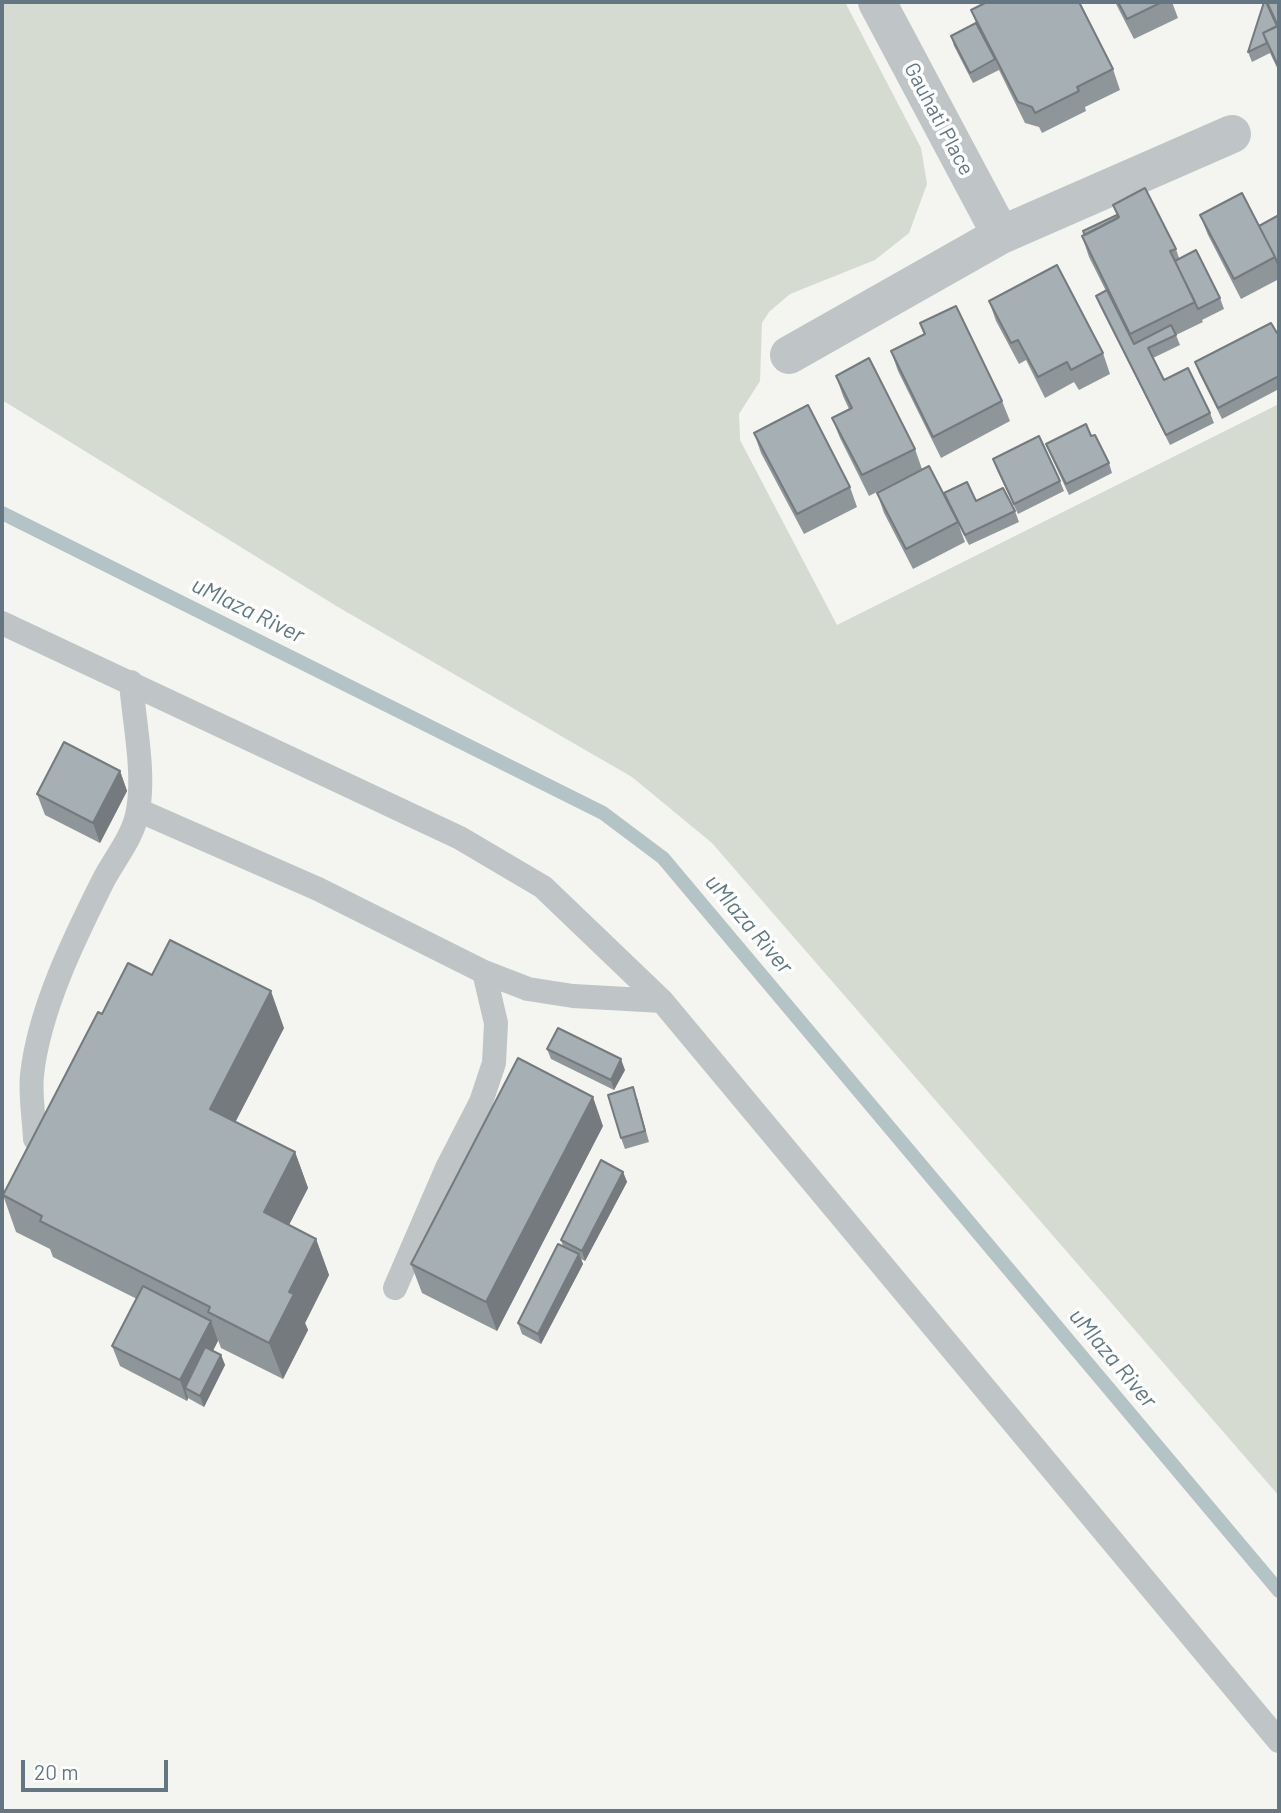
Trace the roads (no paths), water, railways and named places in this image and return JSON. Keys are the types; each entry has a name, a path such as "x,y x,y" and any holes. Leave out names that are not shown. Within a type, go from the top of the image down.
{"street":[{"name":"Gauhati Place","path":"877,2 1001,235"},
{"path":"789,355 1001,235 1232,134"}],"lane":[{"path":"2,623 460,838 543,887 662,1001 1279,1741"},
{"path":"34,1139 32,1076 41,1028 65,965 104,881 131,832 138,810 139,773 131,682"},
{"path":"138,810 318,889 484,972 528,989 573,996 662,1001"},
{"path":"395,1287 447,1168 481,1102 494,1063 496,1023 484,972"}],"waterway":[{"name":"uMlaza River","path":"2,513 603,813 663,858 1279,1591"}]}
